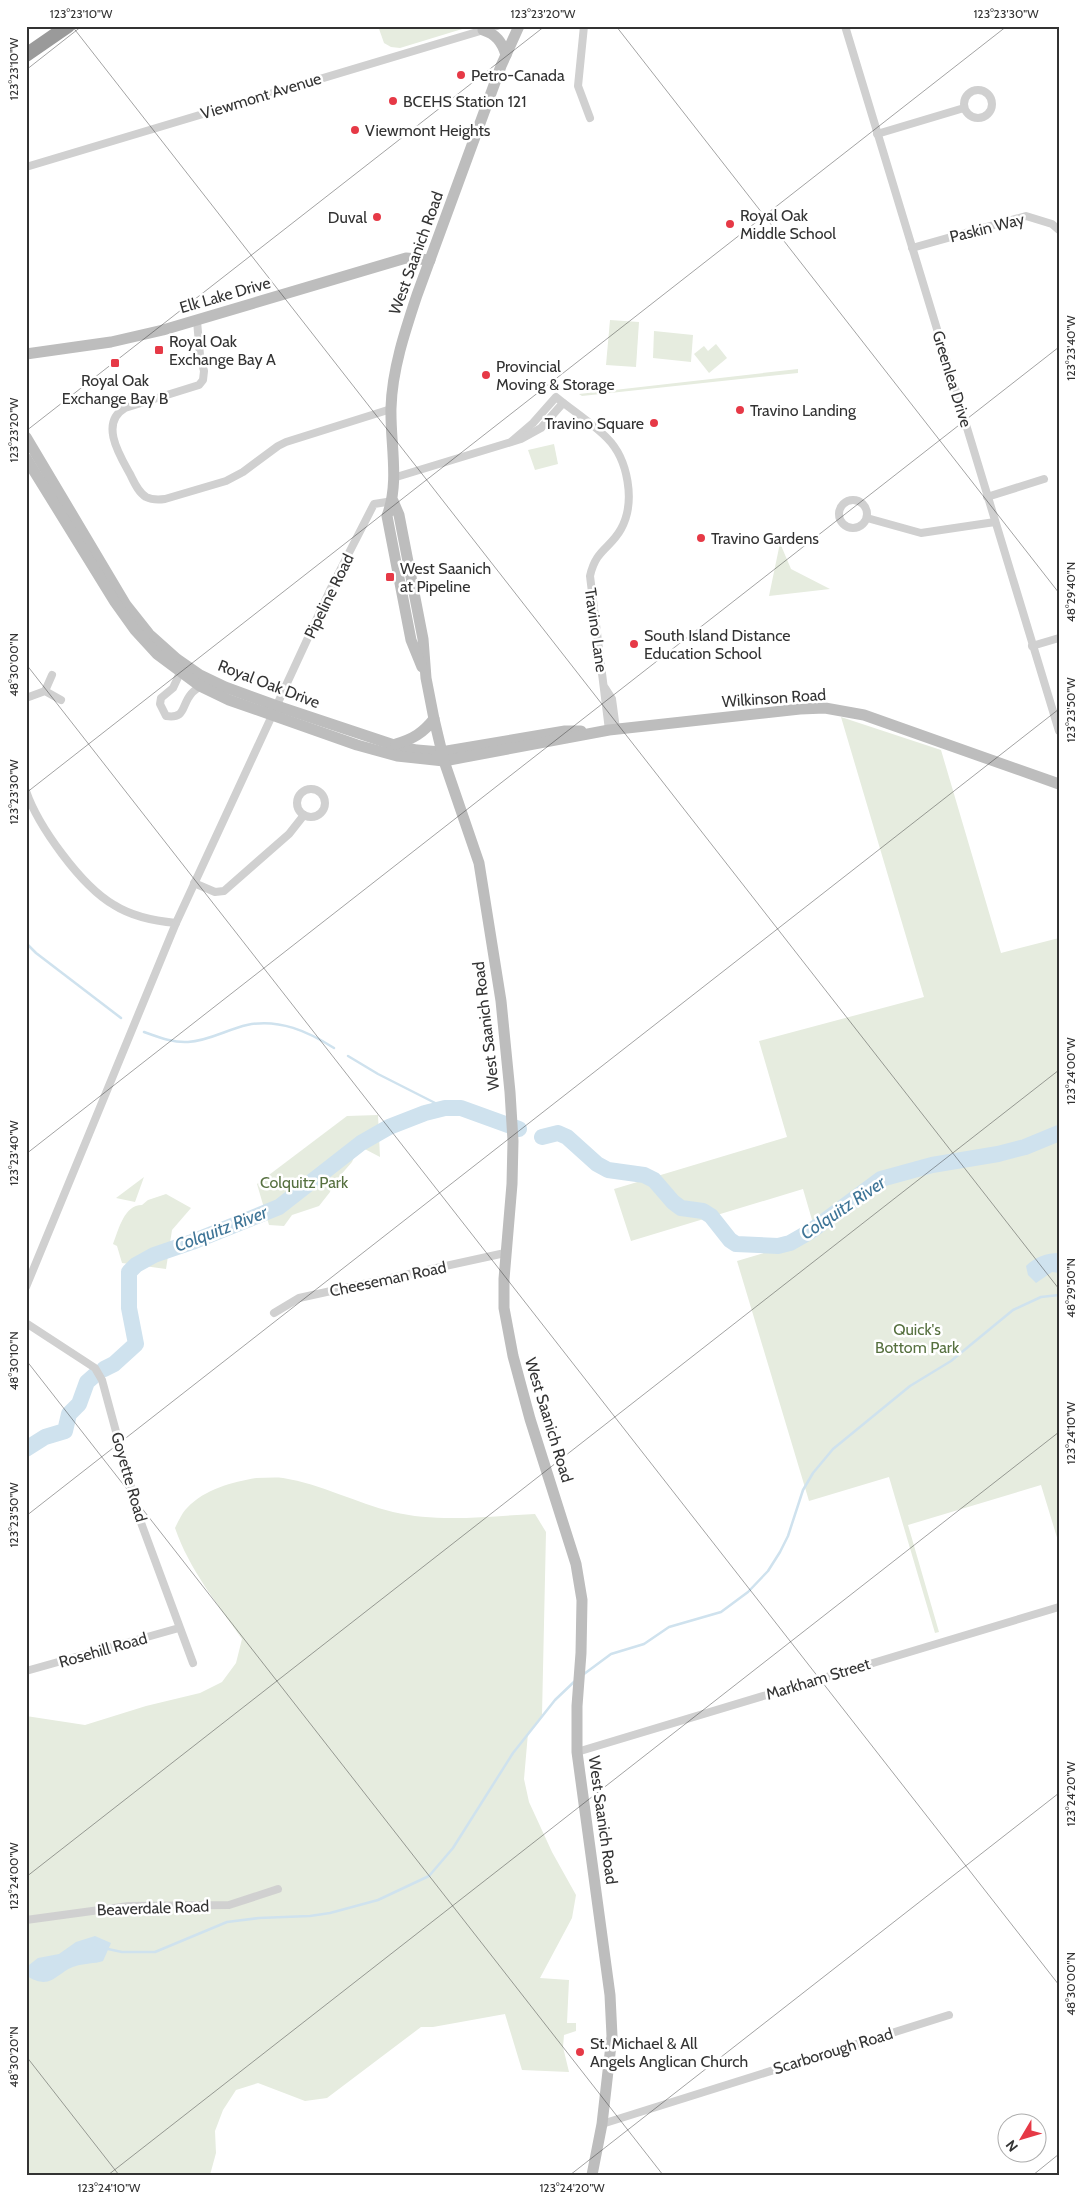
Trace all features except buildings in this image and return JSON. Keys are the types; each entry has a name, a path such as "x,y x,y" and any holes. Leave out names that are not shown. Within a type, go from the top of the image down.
{"highway":[{"path":"26,55 68,26"}],"main road":[{"name":"West Saanich Road","path":"520,26 506,55 406,329 394,382 391,408 393,501 387,518 411,640 426,678 442,756 479,863 504,1026 513,1141 512,1184 505,1253 504,1308 512,1356 576,1564 582,1600 577,1706 578,1752 610,1995 612,2036 602,2124 592,2175"},
{"path":"483,30 492,33 497,38 504,47 506,55"},
{"name":"Elk Lake Drive","path":"26,354 111,342 197,320 406,258 430,260"},
{"path":"26,362 58,349"},
{"name":"Royal Oak Drive","path":"26,436 126,605 149,634 177,659 200,675 275,712 357,745 397,756 442,756"},
{"name":"Royal Oak Drive","path":"26,458 115,602 135,630 157,654 180,673 200,686 229,700 394,745 442,756"},
{"name":"Wilkinson Road","path":"442,756 608,730 825,708 864,715 1059,784"},
{"path":"394,745 412,740 424,732 434,719"}],"street":[{"name":"Viewmont Avenue","path":"26,167 497,26"},
{"path":"584,26 578,86 590,118"},
{"name":"Greenlea Drive","path":"845,26 1059,731"},
{"path":"877,134 964,108"},
{"name":"Paskin Way","path":"912,248 1026,216 1046,222 1059,230"},
{"path":"197,320 200,355 204,370 203,380 199,385 125,408 114,418 113,428 116,450 137,487 146,497 155,500 165,499 226,481 244,472 278,446 391,408"},
{"name":"Travino Lane","path":"512,441 533,423 556,397 608,438 616,449 627,478 626,518 618,532 597,555 590,576 590,589 604,686 612,699 608,730"},
{"name":"Travino Lane","path":"393,478 531,434 541,428 563,403"},
{"path":"987,497 1044,479"},
{"name":"Pipeline Road","path":"275,712 332,588 374,504 393,501"},
{"path":"867,518 921,533 995,522"},
{"path":"1032,646 1059,638"},
{"path":"180,673 173,688 161,698 160,704 166,716 173,717 178,715 183,710 191,694 200,686"},
{"path":"26,698 45,691 52,675"},
{"path":"45,691 61,700"},
{"path":"26,1287 176,923 275,712"},
{"path":"26,791 44,825 64,856 99,894 128,913 152,921 176,923"},
{"path":"194,883 215,892 224,891 289,834 304,814"},
{"name":"Cheeseman Road","path":"274,1313 299,1298 505,1253"},
{"name":"Goyette Road","path":"26,1323 95,1368 102,1380 140,1520 193,1663"},
{"name":"Markham Street","path":"578,1752 1059,1607"},
{"name":"Rosehill Road","path":"26,1671 179,1628"},
{"name":"Beaverdale Road","path":"26,1920 129,1906 229,1905 278,1889"},
{"name":"Scarborough Road","path":"602,2124 949,2015"}],"green space":[{"path":"378,26 385,26 386,28 392,26 472,26 400,48 391,47 384,43"},
{"path":"610,320 639,322 636,367 606,365"},
{"path":"654,331 693,335 691,362 653,358"},
{"path":"716,344 727,358 709,373 694,354 704,346 708,351"},
{"path":"798,369 798,373 582,396 579,394"},
{"path":"554,444 558,464 535,470 528,450"},
{"path":"780,543 791,569 830,589 769,596"},
{"name":"Quick's Bottom Park","path":"841,717 941,750 1001,953 1059,938 1059,1544 1041,1485 908,1525 939,1632 935,1633 889,1477 809,1501 737,1261 817,1237 803,1189 631,1241 614,1189 787,1137 759,1041 924,997"},
{"name":"Colquitz Park","path":"378,1115 380,1157 359,1146 352,1162 332,1185 330,1192 319,1206 292,1215 284,1226 269,1225 257,1184 347,1116"},
{"path":"144,1177 135,1202 116,1198"},
{"path":"166,1194 191,1208 172,1230 166,1269 122,1263 117,1246 113,1244 126,1213 148,1200"},
{"path":"256,1478 280,1478 297,1481 379,1508 410,1515 464,1518 535,1514 546,1532 542,1715 528,1733 524,1779 529,1802 552,1852 576,1895 572,1918 540,1978 569,1980 567,2023 576,2023 576,2031 564,2035 563,2047 569,2072 522,2070 505,2014 433,2027 421,2027 327,2098 305,2101 258,2083 236,2090 223,2110 215,2131 216,2153 210,2175 26,2175 26,1716 85,1725 146,1706 200,1693 222,1682 236,1663 242,1639 196,1572 175,1528 185,1510 194,1501 210,1491 228,1484"}],"water":[{"path":"1059,1253 1059,1273 1052,1272 1036,1283 1028,1275 1026,1266 1033,1260 1045,1255"},
{"path":"95,1936 111,1943 103,1961 76,1966 54,1979 43,1982 27,1976 29,1965 38,1958 59,1954 76,1942"}],"waterway":[{"path":"26,943 36,953 121,1018"},
{"path":"144,1032 171,1041 188,1042 247,1025 271,1023 304,1032 334,1048"},
{"path":"348,1056 378,1074 445,1108"},
{"name":"Colquitz River","path":"104,1369 114,1364 136,1344 129,1308 129,1272 136,1265 154,1255 279,1207 361,1143 389,1127 425,1113 445,1108 461,1108 519,1129"},
{"name":"Colquitz River","path":"542,1137 558,1133 567,1137 597,1164 608,1170 644,1175 654,1180 673,1202 681,1208 703,1211 711,1216 730,1240 736,1244 778,1246 790,1243 811,1231 881,1179 932,1165 998,1154 1025,1147 1059,1133"},
{"path":"584,1674 611,1654 644,1644 669,1627 721,1612 748,1592 768,1571 780,1552 788,1536 803,1490 813,1473 833,1449 910,1386 951,1361 1013,1310 1041,1297 1059,1295"},
{"name":"Colquitz River","path":"26,1449 45,1437 65,1431 69,1414 79,1404 87,1382 95,1375"},
{"path":"108,1949 122,1952 155,1952 227,1922 330,1913 378,1900 429,1876 453,1848 513,1753 555,1700 576,1680"}],"place":[{"name":"Petro-Canada","path":"461,75"},
{"name":"BCEHS Station 121","path":"393,101"},
{"name":"Viewmont Heights","path":"355,130"},
{"name":"Duval","path":"377,217"},
{"name":"Royal Oak Middle School","path":"730,224"},
{"name":"Royal Oak Exchange Bay A","path":"159,350"},
{"name":"Royal Oak Exchange Bay B","path":"115,363"},
{"name":"Provincial Moving & Storage","path":"486,375"},
{"name":"Travino Landing","path":"740,410"},
{"name":"Travino Square","path":"654,423"},
{"name":"Travino Gardens","path":"701,538"},
{"name":"West Saanich at Pipeline","path":"390,577"},
{"name":"South Island Distance Education School","path":"634,644"},
{"name":"St. Michael & All Angels Anglican Church","path":"580,2052"}]}
